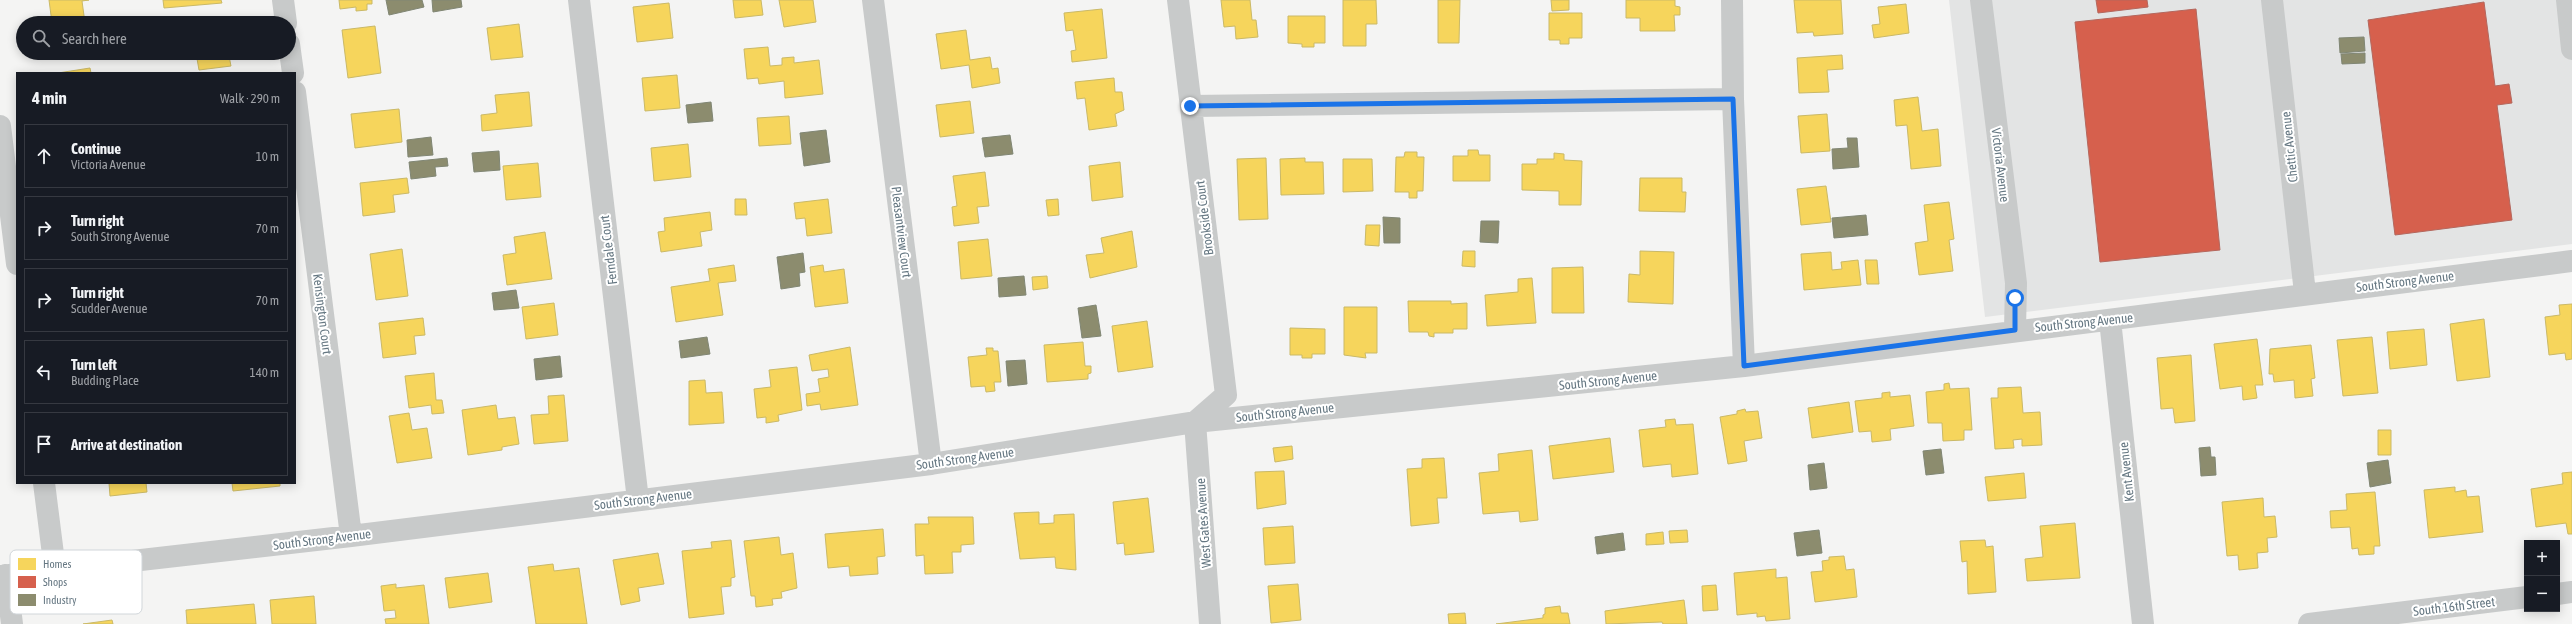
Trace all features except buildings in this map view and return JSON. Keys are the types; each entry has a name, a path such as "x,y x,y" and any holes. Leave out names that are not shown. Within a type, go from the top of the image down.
{"street":[{"path":"283,0 285,16"},
{"name":"Ferndale Court","path":"579,0 638,500"},
{"name":"Pleasantview Court","path":"873,0 931,464"},
{"name":"Brookside Court","path":"1178,0 1226,395 1195,422"},
{"path":"1732,0 1733,99 1744,366"},
{"name":"Victoria Avenue","path":"1981,0 2016,283 2015,330"},
{"name":"Chettic Avenue","path":"2272,0 2305,293"},
{"path":"2567,0 2572,49"},
{"path":"291,60 293,72"},
{"path":"1190,106 1733,99"},
{"name":"Kensington Court","path":"296,100 351,536"},
{"path":"0,126 16,256"},
{"name":"South Strong Avenue","path":"142,560 351,536 931,464 1195,422 1744,366 2015,330 2110,320 2305,293 2572,261"},
{"name":"Kent Avenue","path":"2110,320 2143,624"},
{"name":"West Gates Avenue","path":"1195,422 1210,624"},
{"path":"44,484 52,550"},
{"path":"3,575 10,613"},
{"path":"2560,594 2572,592"},
{"name":"South 16th Street","path":"2309,624 2524,597"},
{"path":"10,614 12,624"}],"shaded area":[{"path":"1949,0 2572,0 2572,244 1985,317"}],"route":[{"path":"1190,106 1733,99 1744,366 2015,330 2015,298"}]}
